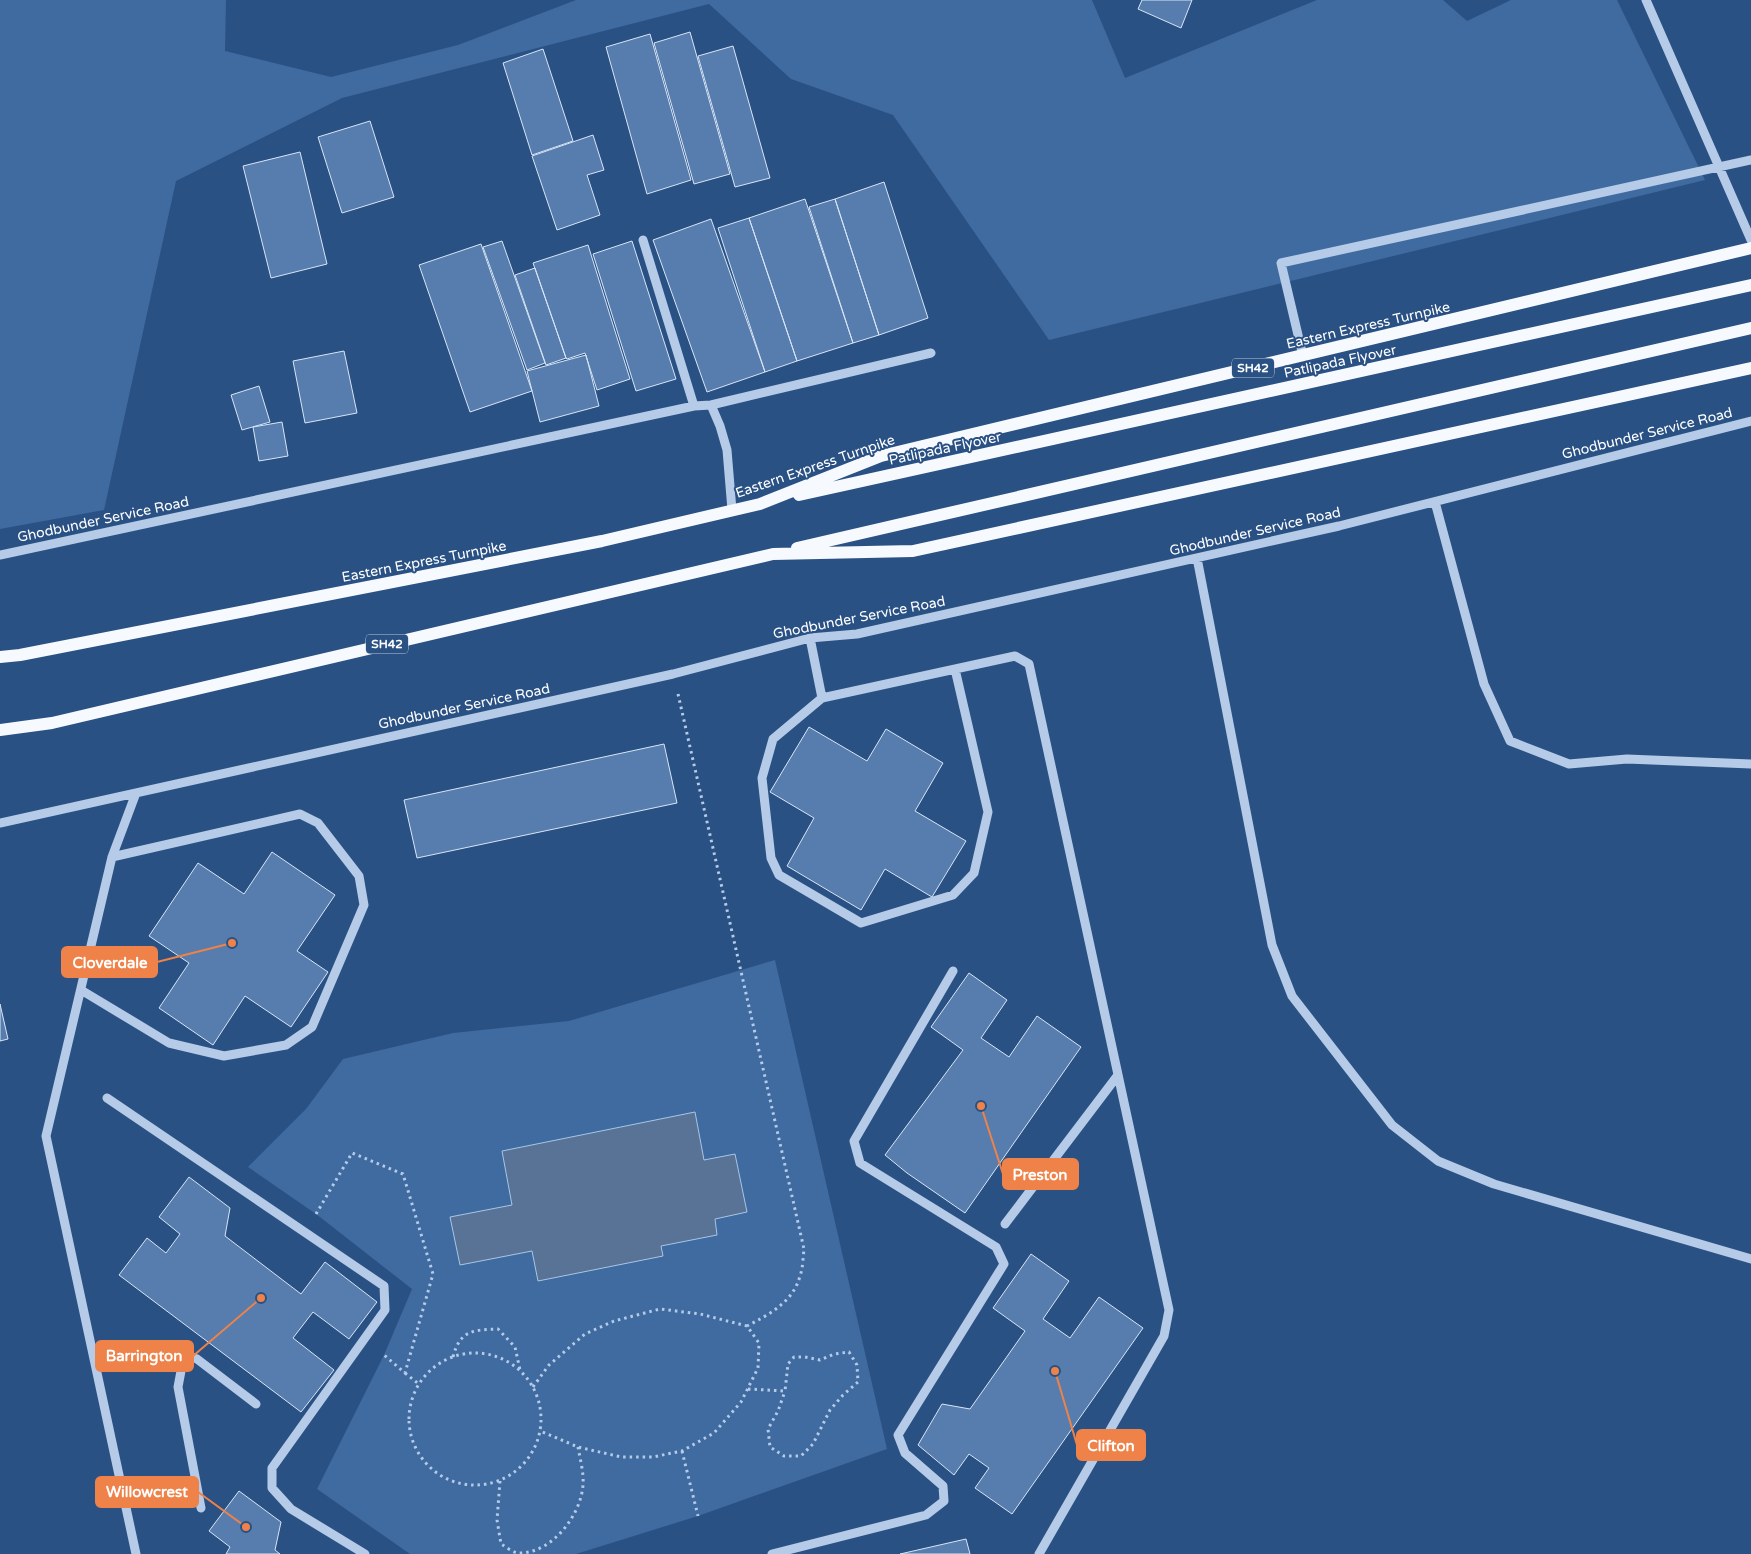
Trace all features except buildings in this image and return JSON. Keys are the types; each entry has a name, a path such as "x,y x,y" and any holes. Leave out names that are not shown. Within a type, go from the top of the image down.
{"main road":[{"name":"Eastern Express Turnpike","path":"0,657 602,541 760,504 880,456 1751,248"},
{"name":"Patlipada Flyover","path":"760,504 1751,285"},
{"path":"772,554 1751,328"},
{"name":"SH42","path":"0,730 52,723 772,554 913,551 1751,368"}],"street":[{"path":"1646,0 1751,240"},
{"path":"1303,356 1280,263 1751,160"},
{"path":"642,240 694,406"},
{"name":"Ghodbunder Service Road","path":"0,555 694,406 711,405 930,353"},
{"path":"711,405 727,450 732,510"},
{"name":"Ghodbunder Service Road","path":"0,823 673,674 810,638 857,634 1339,526 1751,421"},
{"path":"1435,502 1484,684 1510,740 1569,764 1628,758 1751,764"},
{"path":"1198,558 1272,945 1292,996 1392,1125 1438,1161 1494,1184 1751,1259"},
{"path":"810,638 822,698"},
{"path":"955,669 988,812 974,873 954,896 862,923 779,875 771,858 762,778 773,739 822,698 955,669 1015,656 1029,664 1169,1310 1164,1336 1038,1554"},
{"path":"136,793 112,857 46,1136 136,1554"},
{"path":"81,990 170,1043 224,1056 286,1045 312,1026 364,905 359,876 318,823 300,814 112,857"},
{"path":"772,1554 926,1515 944,1502 943,1486 905,1453 898,1435 1004,1264 996,1247 860,1163 854,1141 953,971"},
{"path":"1005,1224 1118,1075"},
{"path":"107,1098 384,1286 385,1310 272,1468 272,1488 291,1509 365,1554"},
{"path":"93,1354 161,1346 197,1359 256,1404"},
{"path":"184,1355 178,1387 201,1508"}],"path":[{"path":"533,1387 550,1365 585,1334 614,1321 660,1310 700,1314 748,1326 773,1313 792,1296 800,1276 804,1249 673,674"},
{"path":"316,1214 352,1153 403,1174 433,1274 405,1373"},
{"path":"540,1431 578,1447 621,1457 652,1457 682,1451 714,1433 741,1402 748,1389 758,1368 759,1343 748,1326"},
{"path":"453,1358 456,1344 473,1330 498,1329 515,1347 520,1371"},
{"path":"849,1352 857,1365 858,1382 830,1410 813,1444 801,1456 784,1456 770,1447 768,1429 778,1411 785,1391 788,1364 794,1357 805,1356 820,1360 834,1354 849,1352"},
{"path":"481,1353 502,1359 520,1371 533,1387 540,1408 540,1431 533,1452 519,1469 500,1481 479,1486 457,1483 436,1473 421,1457 412,1436 409,1416 414,1395 420,1384 425,1376 441,1363 461,1354 481,1353"},
{"path":"384,1355 420,1384"},
{"path":"748,1389 785,1391"},
{"path":"500,1481 497,1520 501,1544 517,1553 534,1553 555,1541 575,1515 583,1485 578,1447"},
{"path":"682,1451 698,1516"}],"shaded area":[{"path":"0,0 226,0 225,51 331,77 458,45 576,0 1092,0 1125,78 1317,0 1443,0 1467,21 1511,0 1617,0 1705,180 1049,340 893,115 791,79 709,4 342,98 176,181 104,510 0,529"},
{"path":"775,960 887,1449 698,1516 576,1554 410,1554 317,1489 384,1355 412,1289 316,1214 248,1167 306,1109 343,1059 453,1033 569,1021"},
{"path":"695,1112 704,1160 735,1154 747,1212 715,1219 717,1235 661,1246 663,1256 538,1281 532,1251 460,1265 450,1217 512,1205 502,1151"}],"place":[{"name":"Cloverdale","path":"232,943"},
{"name":"Preston","path":"981,1106"},
{"name":"Barrington","path":"261,1298"},
{"name":"Clifton","path":"1055,1371"},
{"name":"Willowcrest","path":"246,1527"}]}
